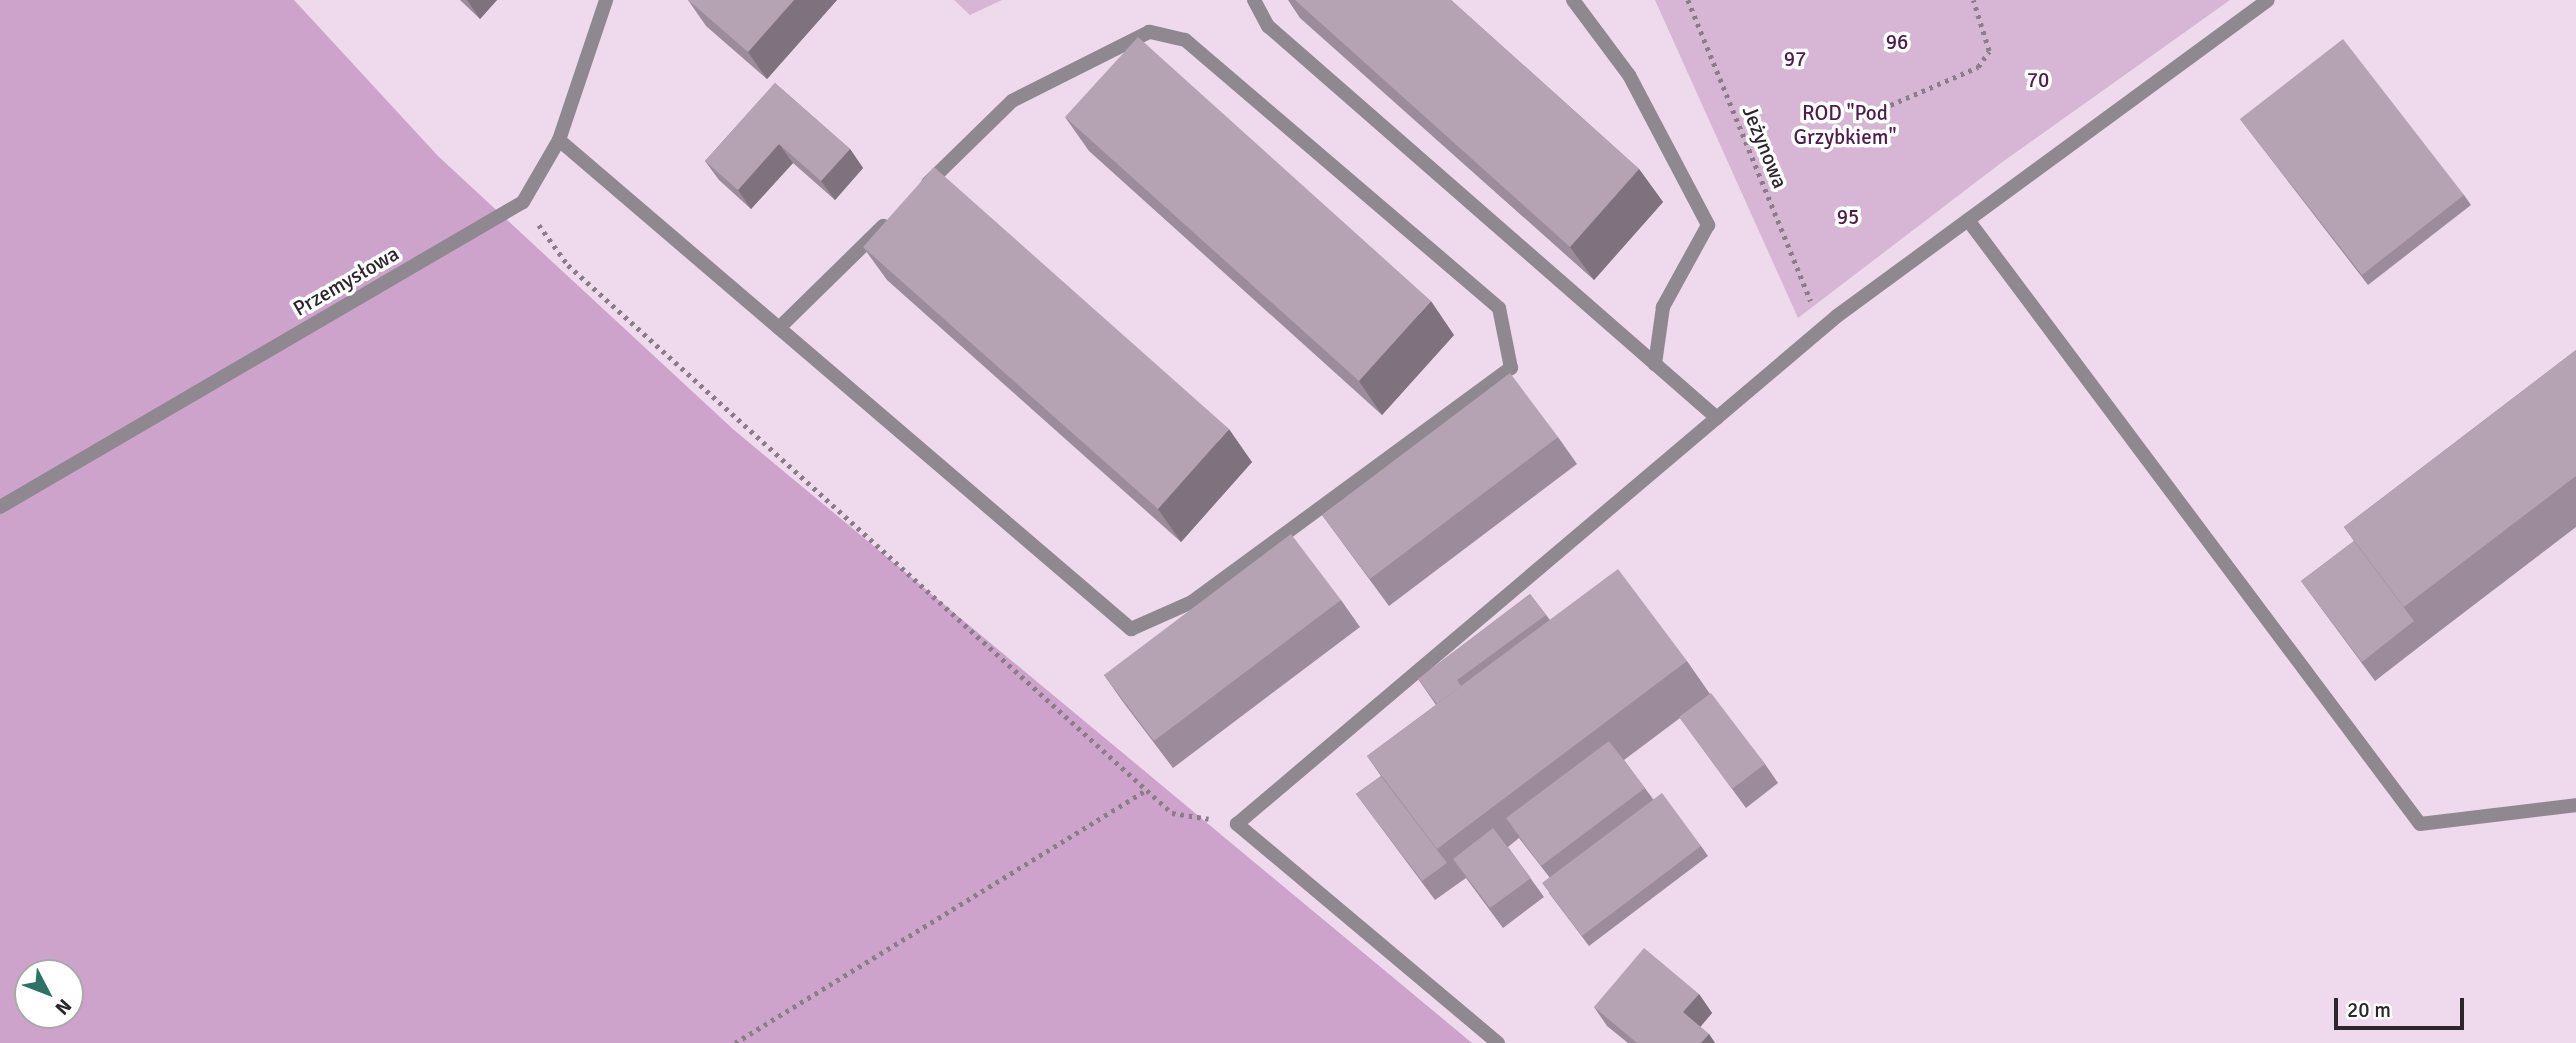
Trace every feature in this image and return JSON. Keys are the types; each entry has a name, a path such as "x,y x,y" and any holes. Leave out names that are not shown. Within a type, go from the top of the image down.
{"street":[{"name":"Przemysłowa","path":"0,507 523,202 559,140 606,0"},
{"path":"1254,0 1268,26 1717,418"},
{"path":"1573,0 1629,75 1708,225 1663,307 1655,364"},
{"path":"1498,1043 1237,824 1837,316 2268,0"},
{"path":"559,140 1131,629 1192,602 1511,368 1499,308 1185,40 1149,32 1012,101 915,195"},
{"path":"779,328 895,215"},
{"path":"1968,220 2420,824 2576,805"}],"path":[{"name":"Jeżynowa","path":"1688,0 1813,306"},
{"path":"1867,115 1978,67 1989,51 1973,0"},
{"path":"523,202 568,265 1172,813 1237,824"},
{"path":"735,1043 1147,790"}],"green space":[{"path":"954,0 1002,0 970,15"},
{"name":"ROD \"Pod Grzybkiem\"","path":"1655,0 2230,0 2001,163 1798,318"}],"shaded area":[{"path":"0,0 294,0 438,156 734,430 1472,1043 0,1043"}],"building":[{"path":"688,0 794,0 748,52"},
{"path":"1295,0 1451,0 1639,169 1570,247"},
{"path":"1138,37 1431,301 1359,381 1065,117"},
{"path":"2343,39 2464,195 2362,275 2240,119"},
{"path":"775,83 850,149 821,181 779,144 738,190 705,161"},
{"path":"934,167 1229,429 1158,509 863,247"},
{"path":"2576,350 2576,476 2404,607 2344,527"},
{"path":"1510,373 1558,437 1370,579 1322,515"},
{"path":"1291,534 1341,600 1154,741 1104,675"},
{"path":"2354,541 2414,621 2362,662 2301,581"},
{"path":"1618,569 1687,661 1437,849 1367,756"},
{"path":"1530,594 1546,615 1457,680 1461,686 1437,704 1418,679"},
{"path":"1711,693 1765,764 1732,789 1679,717"},
{"path":"1609,741 1645,788 1541,866 1506,818"},
{"path":"1381,776 1447,863 1422,881 1356,794"},
{"path":"1662,793 1701,846 1582,936 1542,883"},
{"path":"1493,828 1531,878 1490,908 1453,859"},
{"path":"1644,948 1699,994 1683,1012 1709,1034 1701,1043 1637,1043 1594,1007"}],"park label":[{"name":"96","path":"1897,42"},
{"name":"97","path":"1795,59"},
{"name":"70","path":"2038,80"},
{"name":"95","path":"1848,217"}]}
